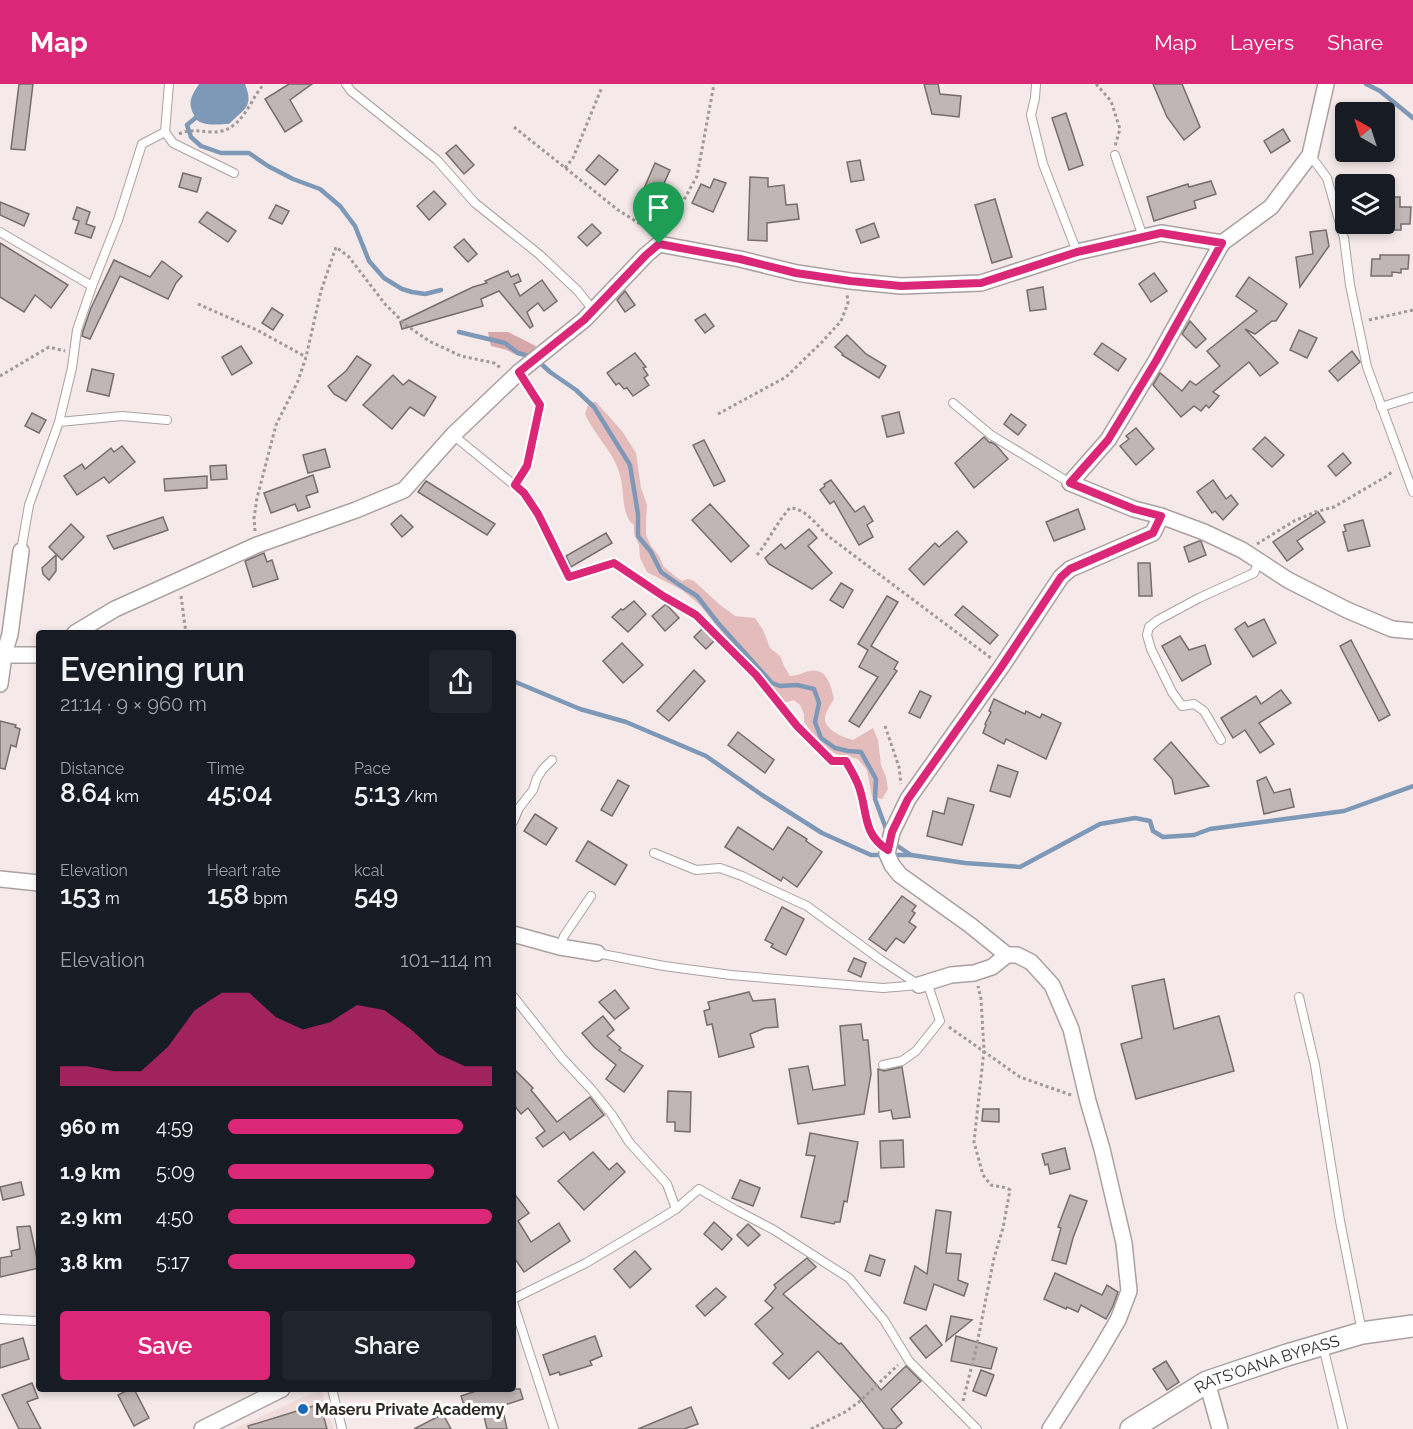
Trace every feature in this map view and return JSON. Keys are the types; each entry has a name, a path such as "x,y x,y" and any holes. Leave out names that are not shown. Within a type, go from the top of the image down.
{"street":[{"path":"1326,84 1310,155 1271,207 1222,243 1156,361 1108,440 1070,483 1134,509 1204,532 1253,557 1288,580 1347,610 1392,629 1413,631"},
{"path":"80,630 115,609 257,544 356,510 404,490 453,435 516,375 594,311 646,255 662,244 740,259 796,273 901,286 981,283 1077,252 1161,233 1222,243"},
{"path":"1050,1429 1118,1320 1130,1291 1124,1243 1071,1029 1052,985 1031,962 1017,956 1007,955 970,925 900,875 887,854 892,832 908,799 1002,666 1061,577 1070,569 1153,533 1161,516"},
{"path":"0,684 10,633 21,551"},
{"path":"4,655 36,655"},
{"path":"0,879 36,883"},
{"path":"516,935 560,947 597,953"},
{"path":"923,984 951,975 974,973 992,967 1007,955"},
{"name":"RATS'OANA BYPASS","path":"1131,1429 1207,1382 1362,1333 1413,1326"},
{"path":"1207,1382 1220,1429"},
{"path":"202,1429 276,1392"}],"lane":[{"path":"169,84 165,132 173,143 234,173"},
{"path":"1036,84 1031,115 1043,164 1077,252"},
{"path":"351,86 437,160 476,203 540,255 578,291 594,311"},
{"path":"21,551 29,505 59,422 75,354 77,330 92,286 118,220 142,144 165,132"},
{"path":"1115,155 1143,237"},
{"path":"1310,155 1327,178 1344,238 1350,285 1367,367 1413,492"},
{"path":"0,232 92,286"},
{"path":"1381,407 1413,397"},
{"path":"953,403 991,435 1070,483"},
{"path":"59,422 122,416 167,420"},
{"path":"453,435 524,493 538,514 569,577"},
{"path":"1221,740 1204,711 1194,704 1182,706 1172,692 1151,649 1147,635 1149,627 1158,620 1254,573 1253,557"},
{"path":"516,815 533,790 537,778 552,760"},
{"path":"654,853 696,870 720,868 807,906 881,960 923,984 940,1021 916,1051 902,1061 883,1065"},
{"path":"560,947 564,936 591,896"},
{"path":"597,953 664,966 731,975 883,988 923,984"},
{"path":"1299,998 1315,1065 1340,1221 1362,1333"},
{"path":"516,1000 562,1058 612,1115 629,1142 667,1184 676,1209"},
{"path":"516,1298 586,1263 676,1209 699,1189 774,1230 849,1278 884,1320 907,1357 977,1429"},
{"path":"516,1309 554,1429"},
{"path":"0,1319 36,1321"},
{"path":"1323,1345 1343,1429"},
{"path":"333,1392 342,1429"}],"path":[{"path":"173,143 180,134 189,130 217,132 235,125 247,112 254,97 264,84"},
{"path":"514,127 618,210 645,227 662,244 697,176 714,84"},
{"path":"1096,84 1111,101 1120,129 1115,155"},
{"path":"565,168 573,158 602,87"},
{"path":"257,544 254,518 256,498 276,425 298,381 306,357 321,291 336,247 349,257 385,304 406,325 429,341 461,356 494,363 516,375 540,405 527,466 515,485"},
{"path":"718,414 786,377 822,342 841,321 848,303 846,280"},
{"path":"198,304 257,330 306,357"},
{"path":"1358,322 1413,310"},
{"path":"0,376 48,347 75,354"},
{"path":"1253,557 1258,542 1270,534 1294,521 1334,507 1404,465"},
{"path":"757,555 782,516 790,508 797,508 828,536 1002,666"},
{"path":"569,577 614,563 696,615 756,675 797,726 832,761 846,761 859,787 869,832 880,845 888,850"},
{"path":"180,579 186,630"},
{"path":"885,726 899,767 901,789 908,799"},
{"path":"959,1411 976,1349 1010,1190 991,1185 983,1175 974,1142 984,1050 981,999 974,973"},
{"path":"940,1021 1020,1077 1088,1101"},
{"path":"811,1429 845,1412 859,1402 907,1357"}],"shaded area":[{"path":"488,332 508,332 536,346 526,355 516,355 491,346"},
{"path":"589,402 596,402 622,431 636,453 641,488 647,505 646,535 664,567 682,581 688,579 694,581 735,616 755,618 770,648 780,656 790,676 809,671 820,672 824,675 830,683 834,699 825,717 831,730 853,740 873,728 878,740 881,765 888,789 882,799 872,797 867,770 858,759 836,754 820,744 804,722 804,714 800,705 794,700 783,703 760,673 749,666 700,605 682,590 647,572 640,558 634,525 626,513 617,467 585,414"},
{"name":"Maseru Private Academy","path":"314,1392 322,1392 334,1429 234,1429"}],"water":[{"path":"199,84 245,84 248,103 229,124 199,122 192,110 191,102 192,95"}],"building":[{"path":"19,84 33,84 25,150 11,149"},
{"path":"289,84 312,84 290,100 302,121 285,132 265,99"},
{"path":"924,84 938,84 940,94 961,96 959,117 932,114"},
{"path":"1153,84 1182,84 1200,127 1184,140 1167,117"},
{"path":"1066,113 1083,165 1069,170 1052,118"},
{"path":"1283,129 1290,141 1271,153 1264,141"},
{"path":"456,145 474,165 464,174 446,153"},
{"path":"599,155 618,170 605,185 586,170"},
{"path":"860,160 864,180 851,182 847,162"},
{"path":"655,163 670,170 657,199 642,193"},
{"path":"183,173 201,178 197,192 179,187"},
{"path":"750,177 768,178 768,187 784,185 786,205 797,204 799,219 767,223 767,241 748,240"},
{"path":"714,179 726,183 713,212 692,203 701,184 710,188"},
{"path":"1211,181 1216,194 1194,201 1196,208 1154,221 1147,197 1188,184 1189,187"},
{"path":"434,191 446,204 429,220 417,206"},
{"path":"1395,197 1400,197 1400,207 1411,207 1410,224 1401,224 1401,230 1395,230"},
{"path":"995,199 1012,257 992,263 975,205"},
{"path":"0,202 29,214 24,226 0,215"},
{"path":"276,205 289,211 282,224 269,218"},
{"path":"77,207 90,212 86,224 95,227 91,238 75,233 79,221 73,219"},
{"path":"207,212 236,231 228,242 199,222"},
{"path":"874,223 879,237 861,243 856,230"},
{"path":"592,224 601,233 587,246 578,237"},
{"path":"1326,230 1329,246 1300,287 1296,257 1313,254 1310,232"},
{"path":"464,239 477,254 468,262 454,247"},
{"path":"0,243 68,285 51,308 35,295 24,312 0,297"},
{"path":"1380,255 1409,255 1408,269 1401,269 1401,273 1392,272 1392,276 1371,276 1372,259 1380,259"},
{"path":"114,260 150,277 162,261 182,276 168,299 120,276 90,339 82,336 83,331 91,308"},
{"path":"508,271 511,277 518,274 521,281 514,284 520,296 542,280 557,301 544,311 538,303 527,312 533,326 530,328 499,291 481,299 483,306 402,329 400,322 473,287 487,283 485,281"},
{"path":"1154,273 1167,291 1151,302 1139,284"},
{"path":"1249,277 1287,304 1276,321 1272,321 1255,334 1245,329 1278,363 1260,376 1249,362 1213,392 1219,396 1209,408 1206,405 1201,411 1194,406 1181,417 1153,385 1160,373 1182,391 1190,381 1196,385 1220,366 1207,351 1257,311 1236,296"},
{"path":"1043,287 1046,309 1030,311 1027,290"},
{"path":"625,291 635,305 625,312 617,300"},
{"path":"272,308 283,315 273,330 262,323"},
{"path":"705,314 714,326 705,333 695,320"},
{"path":"1190,321 1206,339 1196,348 1182,334"},
{"path":"1299,330 1317,338 1307,358 1290,350"},
{"path":"847,335 866,354 886,366 879,378 842,355 835,347"},
{"path":"1102,343 1126,359 1118,371 1094,354"},
{"path":"241,346 252,363 232,375 222,357"},
{"path":"1352,351 1360,362 1338,381 1329,371"},
{"path":"635,353 646,367 643,368 648,375 644,378 649,385 633,396 627,388 624,389 619,383 616,385 607,373"},
{"path":"357,356 371,365 346,401 334,394 328,386 346,371"},
{"path":"92,369 114,374 109,396 87,391"},
{"path":"393,375 403,385 409,380 436,397 424,416 410,407 392,429 363,405"},
{"path":"899,412 904,433 887,437 882,416"},
{"path":"32,413 46,420 39,433 25,426"},
{"path":"1011,414 1026,425 1018,435 1004,424"},
{"path":"1136,428 1154,449 1136,465 1120,446 1129,439 1126,436"},
{"path":"984,437 996,445 1008,459 974,488 955,463"},
{"path":"1265,437 1284,455 1272,467 1253,449"},
{"path":"704,440 725,481 714,486 693,445"},
{"path":"122,446 135,462 109,483 104,477 77,495 64,476 82,464 85,469 111,448 114,452"},
{"path":"325,449 330,467 308,473 303,455"},
{"path":"1343,453 1351,463 1336,476 1328,466"},
{"path":"226,465 227,479 211,480 210,466"},
{"path":"313,475 318,492 306,496 310,507 298,511 295,504 271,513 264,493"},
{"path":"207,476 207,488 165,491 164,479"},
{"path":"831,480 855,512 864,506 873,521 867,525 873,537 859,545 834,501 830,504 820,490"},
{"path":"1213,480 1226,499 1231,495 1238,504 1223,520 1215,511 1212,513 1197,492"},
{"path":"426,481 495,524 487,535 418,492"},
{"path":"710,504 749,546 731,562 692,520"},
{"path":"1078,509 1085,529 1054,541 1046,522"},
{"path":"1318,512 1325,522 1297,541 1303,549 1287,561 1273,542"},
{"path":"401,515 413,527 402,537 391,524"},
{"path":"163,517 168,530 114,549 107,536"},
{"path":"1363,520 1370,546 1348,551 1343,532 1346,531 1344,525"},
{"path":"71,524 84,537 62,560 49,547"},
{"path":"809,529 817,538 808,546 832,573 812,589 769,564 765,558 781,544 785,549"},
{"path":"957,531 967,542 924,585 909,569 935,543 939,547"},
{"path":"606,533 612,543 571,567 566,556"},
{"path":"1199,541 1206,555 1189,562 1184,547"},
{"path":"264,553 267,562 272,560 278,579 253,587 245,561"},
{"path":"56,555 56,571 49,580 43,574 42,568"},
{"path":"1138,563 1150,563 1152,596 1139,596"},
{"path":"841,583 853,590 843,608 830,600"},
{"path":"887,596 898,602 871,646 898,662 894,669 897,671 859,727 849,721 878,677 859,667 868,650 858,644"},
{"path":"634,601 646,614 628,632 612,617"},
{"path":"666,604 679,618 665,631 652,616"},
{"path":"963,606 998,635 990,644 955,615"},
{"path":"1264,619 1276,643 1253,657 1235,629 1245,622 1248,627"},
{"path":"704,627 716,639 706,649 694,637"},
{"path":"1180,636 1189,650 1205,645 1211,664 1182,681 1162,646"},
{"path":"1351,640 1390,715 1379,721 1340,646"},
{"path":"622,643 643,665 623,683 603,661"},
{"path":"694,670 705,681 669,721 657,711"},
{"path":"1281,690 1291,703 1259,723 1274,744 1260,753 1245,730 1233,738 1221,718 1256,696 1261,704"},
{"path":"920,691 931,696 920,718 909,713"},
{"path":"994,699 1025,714 1026,711 1040,718 1042,714 1061,723 1046,759 1006,739 1004,744 983,733"},
{"path":"0,721 16,725 15,727 20,729 16,747 11,745 5,769 0,768"},
{"path":"738,732 774,760 765,773 728,745"},
{"path":"1171,742 1209,786 1175,794 1172,779 1154,759"},
{"path":"998,765 1018,772 1010,797 990,791"},
{"path":"1266,777 1274,793 1290,789 1294,807 1264,814 1257,781"},
{"path":"618,780 629,786 612,816 601,810"},
{"path":"948,798 974,805 962,845 927,836 933,811 944,814"},
{"path":"535,814 557,828 546,845 524,831"},
{"path":"738,827 773,850 788,827 822,852 797,887 783,877 781,881 725,847"},
{"path":"588,841 627,865 615,885 576,861"},
{"path":"902,896 916,906 912,911 915,913 909,922 916,927 904,943 896,938 886,951 869,939"},
{"path":"782,907 804,919 786,955 771,947 773,944 765,940"},
{"path":"854,958 866,963 861,977 848,971"},
{"path":"1164,979 1174,1029 1219,1016 1234,1071 1136,1099 1121,1044 1142,1038 1132,986"},
{"path":"615,990 629,1008 615,1019 599,1002"},
{"path":"749,992 753,1001 775,999 778,1027 765,1028 750,1034 754,1047 719,1057 712,1024 707,1025 704,1011 710,1009 708,1002"},
{"path":"603,1016 614,1030 607,1036 621,1048 619,1050 643,1066 624,1092 606,1079 616,1065 594,1047 582,1033"},
{"path":"861,1024 863,1040 868,1040 871,1074 864,1114 798,1124 789,1069 808,1066 813,1090 845,1085 840,1026"},
{"path":"902,1067 910,1117 893,1119 891,1110 879,1112 878,1069 884,1071"},
{"path":"516,1071 533,1088 531,1090 557,1122 590,1097 604,1115 570,1140 564,1132 543,1147 536,1138 545,1131 528,1108 521,1114 516,1108"},
{"path":"668,1091 691,1092 690,1132 675,1131 675,1122 667,1122"},
{"path":"983,1109 999,1109 999,1122 982,1121"},
{"path":"810,1133 858,1142 847,1202 844,1201 840,1222 834,1224 801,1217 815,1156 806,1155"},
{"path":"903,1140 904,1167 881,1168 880,1141"},
{"path":"1065,1148 1070,1169 1050,1174 1048,1164 1045,1165 1042,1154"},
{"path":"593,1152 609,1170 617,1163 625,1172 584,1210 558,1181"},
{"path":"740,1180 760,1188 753,1206 732,1198"},
{"path":"21,1182 24,1195 3,1200 0,1187"},
{"path":"1070,1195 1087,1201 1066,1264 1052,1260 1061,1228 1058,1227"},
{"path":"516,1196 529,1213 518,1221 531,1242 559,1223 570,1241 524,1272 516,1260"},
{"path":"936,1210 951,1212 946,1253 961,1254 958,1280 968,1284 964,1296 934,1284 926,1310 904,1303 915,1266 927,1274"},
{"path":"714,1222 732,1239 722,1250 704,1234"},
{"path":"748,1224 760,1235 748,1246 737,1235"},
{"path":"30,1226 36,1254 36,1269 0,1277 0,1258 12,1256 11,1251 20,1249 17,1227"},
{"path":"635,1251 651,1269 630,1288 614,1269"},
{"path":"870,1255 885,1260 880,1276 865,1271"},
{"path":"807,1258 816,1267 783,1294 839,1344 841,1343 881,1390 906,1366 921,1381 891,1409 902,1423 895,1429 884,1429 818,1351 789,1379 773,1363 783,1354 755,1324 773,1308 765,1301 776,1288 774,1285"},
{"path":"1055,1273 1102,1295 1107,1285 1118,1292 1106,1319 1081,1305 1078,1312 1044,1299"},
{"path":"716,1288 726,1297 705,1316 696,1306"},
{"path":"951,1316 972,1320 946,1341"},
{"path":"926,1325 942,1345 926,1358 910,1338"},
{"path":"595,1336 602,1356 590,1361 592,1365 560,1375 559,1372 550,1375 543,1355"},
{"path":"956,1336 997,1348 991,1369 951,1361"},
{"path":"23,1338 29,1359 0,1368 0,1345"},
{"path":"1166,1361 1179,1382 1167,1390 1153,1369"},
{"path":"981,1370 994,1375 986,1396 973,1391"},
{"path":"32,1383 38,1398 27,1402 41,1429 19,1429 2,1395"},
{"path":"516,1389 520,1389 523,1399 502,1406 507,1429 487,1429 483,1412 468,1417 461,1396 473,1392 516,1392"},
{"path":"124,1392 136,1392 149,1418 134,1426 118,1395"},
{"path":"320,1404 327,1429 249,1429 248,1426"},
{"path":"691,1407 698,1424 684,1429 638,1429"},
{"path":"443,1414 451,1429 414,1429"}],"waterway":[{"path":"1366,84 1380,91 1413,118"},
{"path":"199,115 187,125 191,137 201,146 221,153 249,153 293,179 320,189 340,206 355,226 369,261 384,278 412,292 425,294 441,290"},
{"path":"459,332 505,343 518,353 535,358 594,407 630,465 638,514 638,536 651,552 661,572 697,596 772,683 780,686 797,685 814,689 819,703 815,722 821,738 835,748 861,752 876,779 875,799 888,834"},
{"path":"516,682 580,709 626,722 706,756 822,833 871,855 911,855 965,863 1020,867 1100,824 1135,818 1150,821 1153,831 1163,837 1194,835 1210,829 1344,811 1413,786"},
{"path":"893,843 911,855"}],"place":[{"name":"Maseru Private Academy","path":"303,1409"}],"route":[{"path":"1161,233 1222,243 1156,361 1108,440 1070,483 1134,509 1161,516 1153,533 1070,569 1061,577 1002,666 908,799 892,832 888,850 880,845 869,832 859,787 846,761 832,761 797,726 756,675 696,615 614,563 569,577 538,514 524,493 515,485 527,466 540,405 519,372 594,311 659,244 740,259 796,273 901,286 981,283 1077,252 1161,233"}]}
